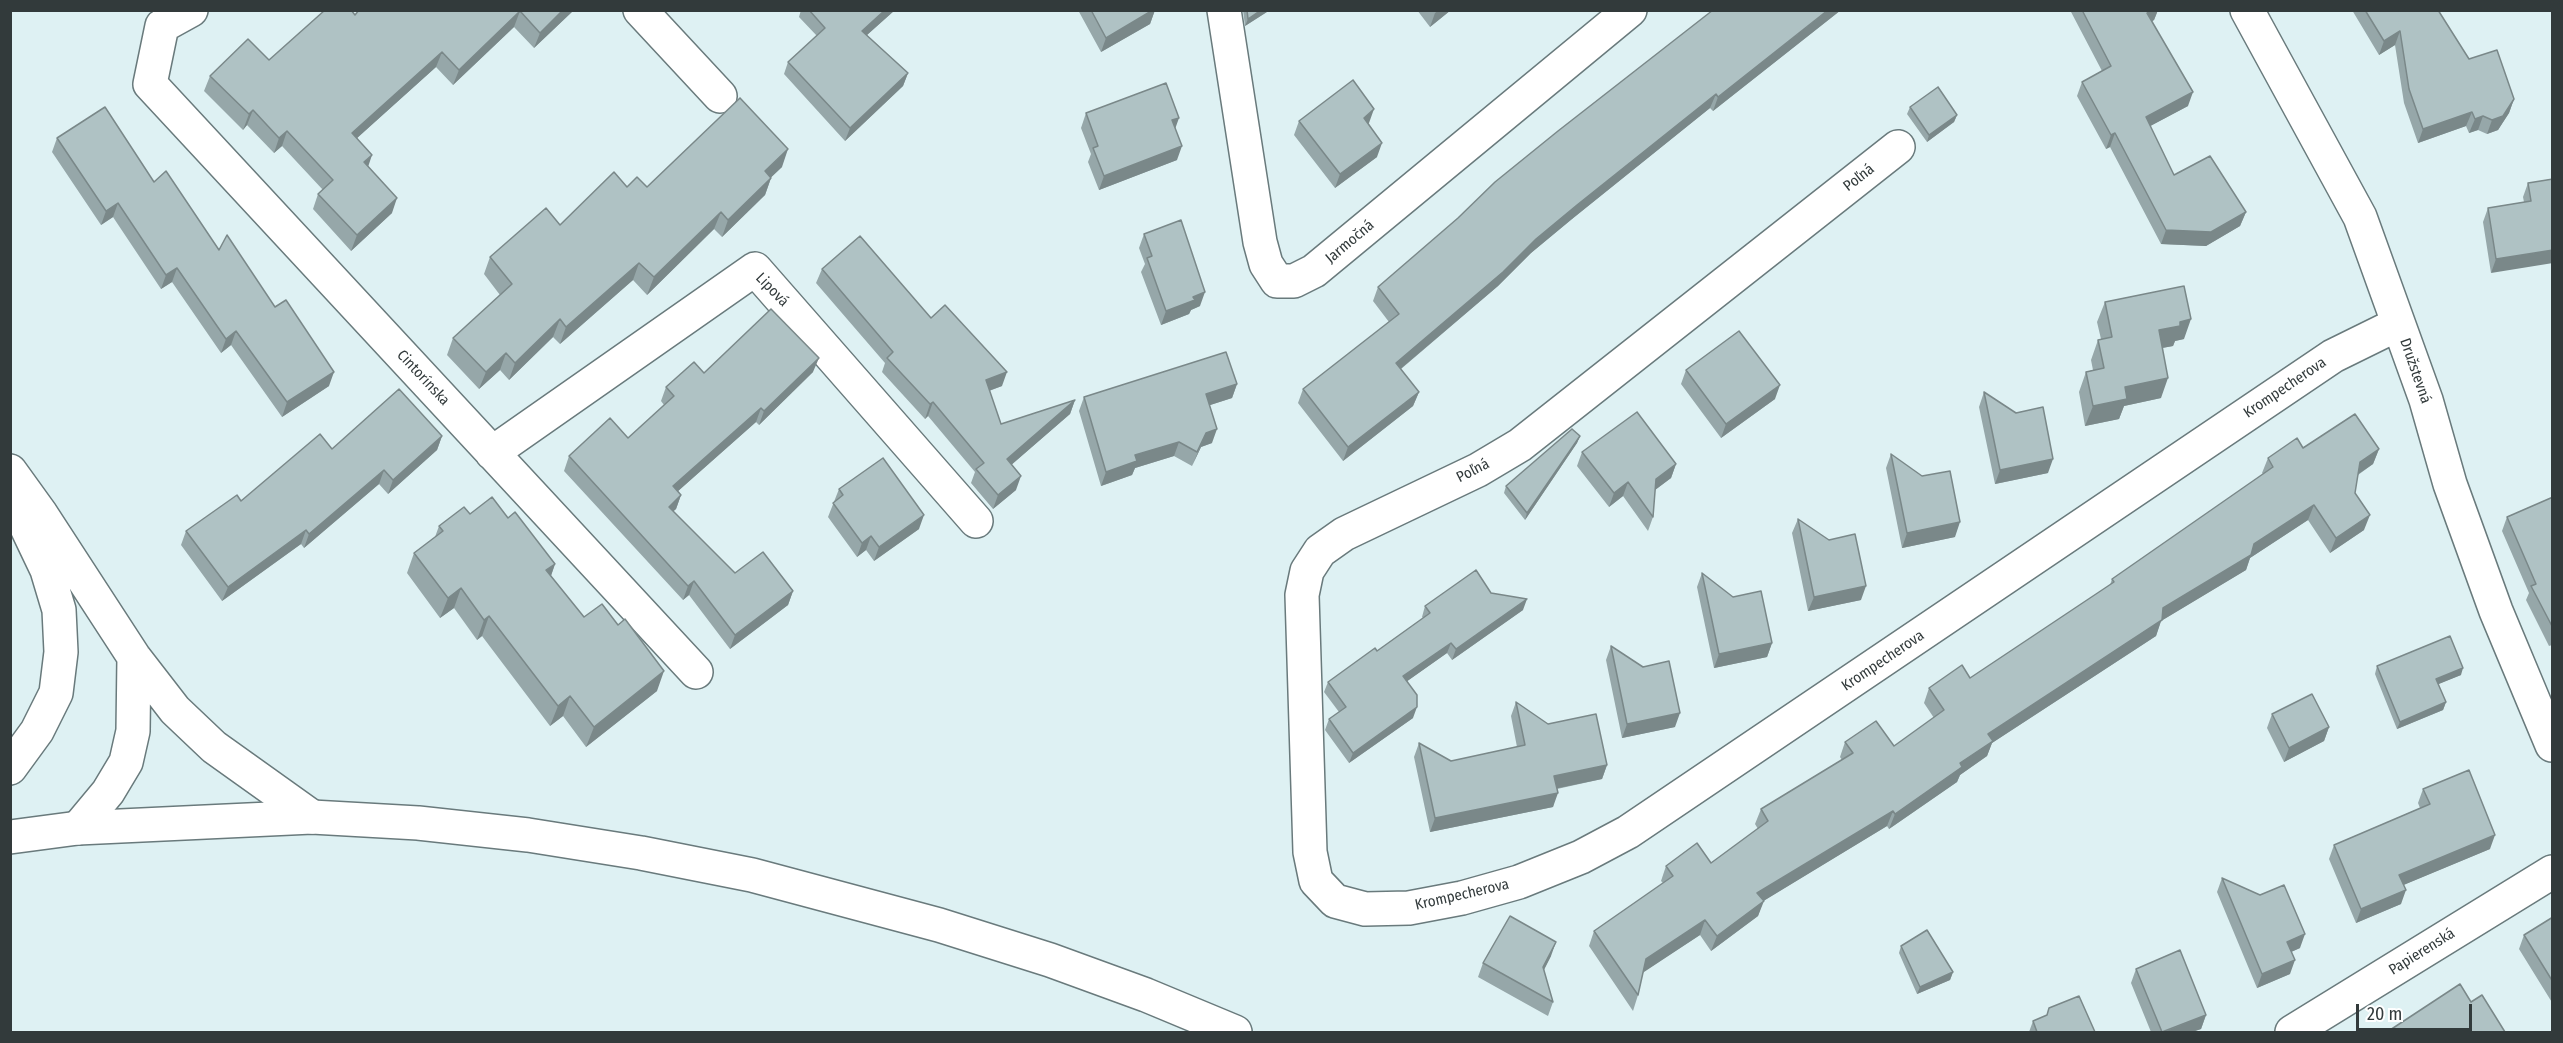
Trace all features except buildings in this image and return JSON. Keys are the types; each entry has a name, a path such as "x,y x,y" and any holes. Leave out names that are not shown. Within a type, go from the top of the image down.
{"main road":[{"name":"Cintorínska","path":"191,10 162,26 150,84 696,672"},
{"path":"640,10 720,96"},
{"name":"Jarmočná","path":"1224,10 1260,242 1266,264 1277,281 1294,280 1314,271 1630,10"},
{"name":"Družstevná","path":"2247,10 2360,217 2426,400 2450,484 2496,612 2553,744"},
{"name":"Poľná","path":"1335,901 1316,881 1310,852 1302,595 1307,571 1320,551 1344,534 1478,470 1520,446 1898,147"},
{"name":"Lipová","path":"492,453 755,269 976,520"},
{"name":"Krompecherova","path":"1335,901 1365,909 1409,908 1462,898 1519,882 1550,870 1581,857 1628,832 2333,356 2398,324"},
{"path":"10,471 41,514 134,657 175,710 214,747 312,817"},
{"path":"10,768 37,730 56,693 61,652 59,610 47,570 16,520"},
{"path":"78,828 108,792 126,762 133,731 134,657"},
{"path":"10,837 78,828 312,817 418,823 528,835 641,853 752,875 939,925 1050,960 1146,995 1235,1032"},
{"name":"Papierenská","path":"2292,1032 2553,872"}]}
